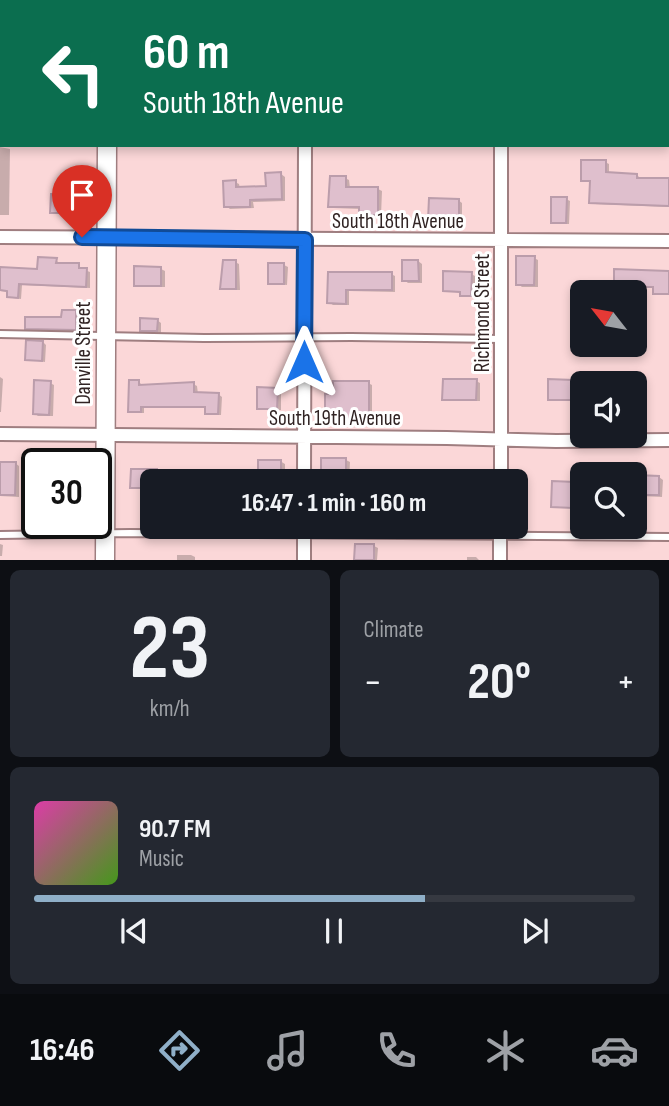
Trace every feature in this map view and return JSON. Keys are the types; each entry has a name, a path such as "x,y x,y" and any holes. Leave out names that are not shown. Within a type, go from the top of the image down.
{"street":[{"name":"Danville Street","path":"106,448 107,147"},
{"path":"304,469 305,147"},
{"name":"Richmond Street","path":"501,147 501,469"},
{"name":"South 18th Avenue","path":"0,237 669,241"},
{"name":"South 19th Avenue","path":"0,434 669,440"},
{"name":"Danville Street","path":"106,539 106,560"},
{"path":"303,560 304,539"},
{"path":"500,539 500,560"}],"lane":[{"path":"0,334 500,339"},
{"path":"528,532 669,537"},
{"path":"112,534 140,533"},
{"path":"0,535 21,535"}],"building":[{"path":"581,160 606,160 606,172 637,174 637,178 669,178 669,206 589,203 590,181 581,181"},
{"path":"281,172 282,199 250,200 250,207 224,207 223,181 236,180 236,187 266,186 265,173"},
{"path":"330,176 346,176 346,187 378,187 378,215 359,215 359,207 328,207"},
{"path":"51,194 79,194 79,213 50,213"},
{"path":"551,197 567,197 566,223 551,223"},
{"path":"429,198 459,199 459,220 451,220 451,224 435,224 435,220 428,220"},
{"path":"516,256 535,256 534,285 516,285"},
{"path":"38,257 57,258 56,263 79,263 79,268 87,268 86,287 19,284 18,298 7,297 7,291 0,290 0,267 37,269"},
{"path":"223,260 236,260 236,289 220,289"},
{"path":"402,260 418,260 419,281 402,281"},
{"path":"268,263 284,263 284,284 268,284"},
{"path":"134,266 161,267 161,286 134,286"},
{"path":"614,269 669,271 669,294 653,294 653,287 648,287 648,280 614,280"},
{"path":"443,271 472,272 471,296 443,291"},
{"path":"328,272 392,272 392,290 346,290 346,304 327,303"},
{"path":"62,310 76,310 76,330 25,329 25,317 61,317"},
{"path":"140,318 158,319 157,331 140,331"},
{"path":"26,340 43,341 42,361 25,360"},
{"path":"443,379 477,379 476,400 442,400"},
{"path":"548,379 570,380 570,400 548,400"},
{"path":"34,380 51,381 49,415 33,414"},
{"path":"129,380 139,380 139,385 194,382 194,392 219,393 218,414 205,414 205,407 141,407 141,412 128,412"},
{"path":"333,381 369,381 369,420 325,420 325,394 328,394 328,387 333,387"},
{"path":"257,387 278,388 277,409 257,409"},
{"path":"321,458 346,458 346,469 321,469"},
{"path":"258,460 281,460 281,469 258,469"},
{"path":"0,462 16,462 15,495 0,495"},
{"path":"131,469 140,469 140,488 130,488"},
{"path":"647,475 659,476 659,495 647,495"},
{"path":"552,481 570,482 570,508 551,507"},
{"path":"355,544 374,544 374,560 354,560"}],"route":[{"path":"82,237 305,240 304,362"}]}
